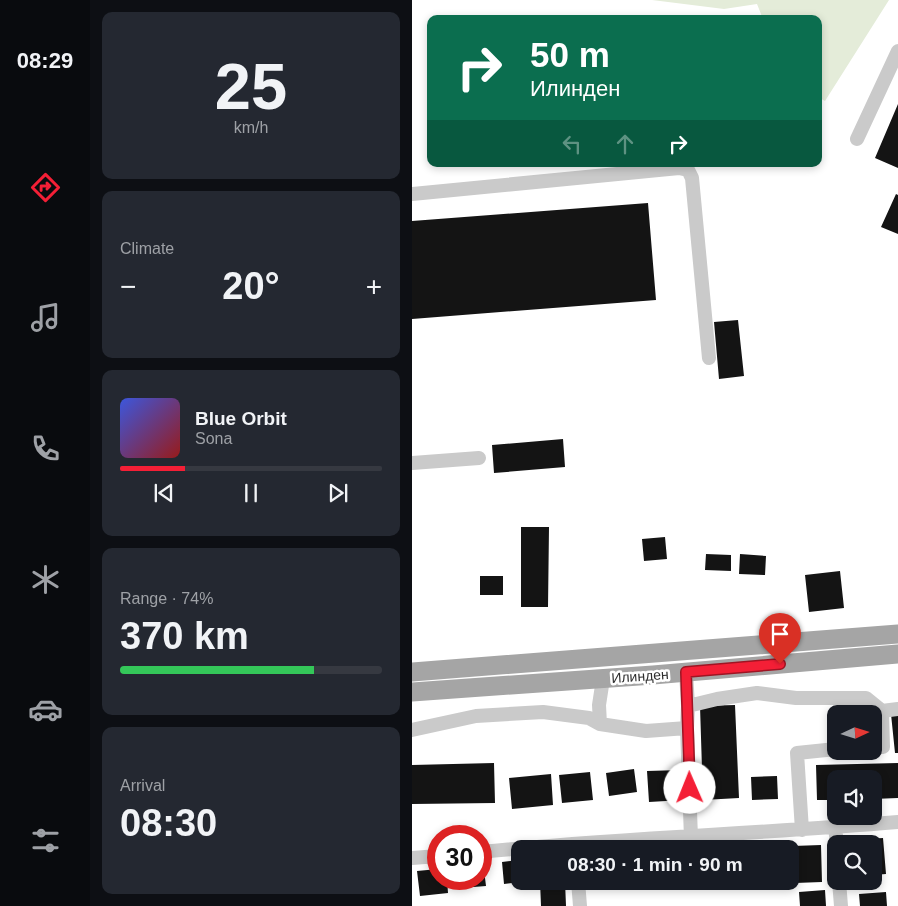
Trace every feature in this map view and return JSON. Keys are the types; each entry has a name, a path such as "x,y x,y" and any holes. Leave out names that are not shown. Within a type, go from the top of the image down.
{"main road":[{"name":"Илинден","path":"412,672 898,634"},
{"name":"Илинден","path":"412,692 603,679 898,654"}],"street":[{"path":"857,138 898,51"},
{"path":"412,194 679,168 688,170 692,178 709,358"},
{"path":"412,463 479,458"},
{"path":"686,672 691,838"},
{"path":"600,724 599,706 603,679"},
{"path":"688,706 717,699 757,693 796,698 866,698 875,705"},
{"path":"882,747 882,710 898,709"},
{"path":"412,730 476,716 543,712 589,718 600,724 646,731 687,728"},
{"path":"802,830 797,753 827,750"},
{"path":"662,840 898,822"},
{"path":"835,827 836,835"},
{"path":"492,851 511,850"},
{"path":"412,858 427,857"},
{"path":"579,890 580,906"},
{"path":"840,890 841,906"}],"green space":[{"path":"652,0 889,0 825,101 822,99 822,15 761,15 757,4 724,9"}],"building":[{"path":"898,104 898,168 875,158"},
{"path":"896,194 898,195 898,234 881,227"},
{"path":"648,203 656,300 412,319 412,221"},
{"path":"738,320 744,376 719,379 714,322"},
{"path":"563,439 565,467 494,473 492,445"},
{"path":"521,527 549,527 548,607 521,607"},
{"path":"665,537 667,559 644,561 642,539"},
{"path":"706,554 731,555 731,571 705,570"},
{"path":"740,554 766,556 765,575 739,574"},
{"path":"840,571 844,608 809,612 805,575"},
{"path":"480,576 503,576 503,595 480,595"},
{"path":"735,705 739,798 703,800 700,706"},
{"path":"891,714 898,714 898,753 895,753"},
{"path":"494,763 495,803 412,804 412,765"},
{"path":"898,763 898,798 882,799 882,770 827,770 827,800 817,800 816,765"},
{"path":"634,769 637,792 609,796 606,773"},
{"path":"681,770 683,800 649,802 647,771"},
{"path":"590,772 593,800 562,803 559,775"},
{"path":"551,774 553,805 512,809 509,778"},
{"path":"777,776 778,799 752,800 751,777"},
{"path":"882,838 886,874 882,874"},
{"path":"821,845 822,882 799,883 799,846"},
{"path":"511,861 511,883 504,884 502,862"},
{"path":"427,870 427,890 448,890 448,893 420,896 417,871"},
{"path":"540,890 565,890 566,906 541,906"},
{"path":"825,890 826,906 800,906 799,892"},
{"path":"886,892 887,906 860,906 859,894"}],"route":[{"path":"690,788 687,728 688,685 686,672 780,664"}]}
